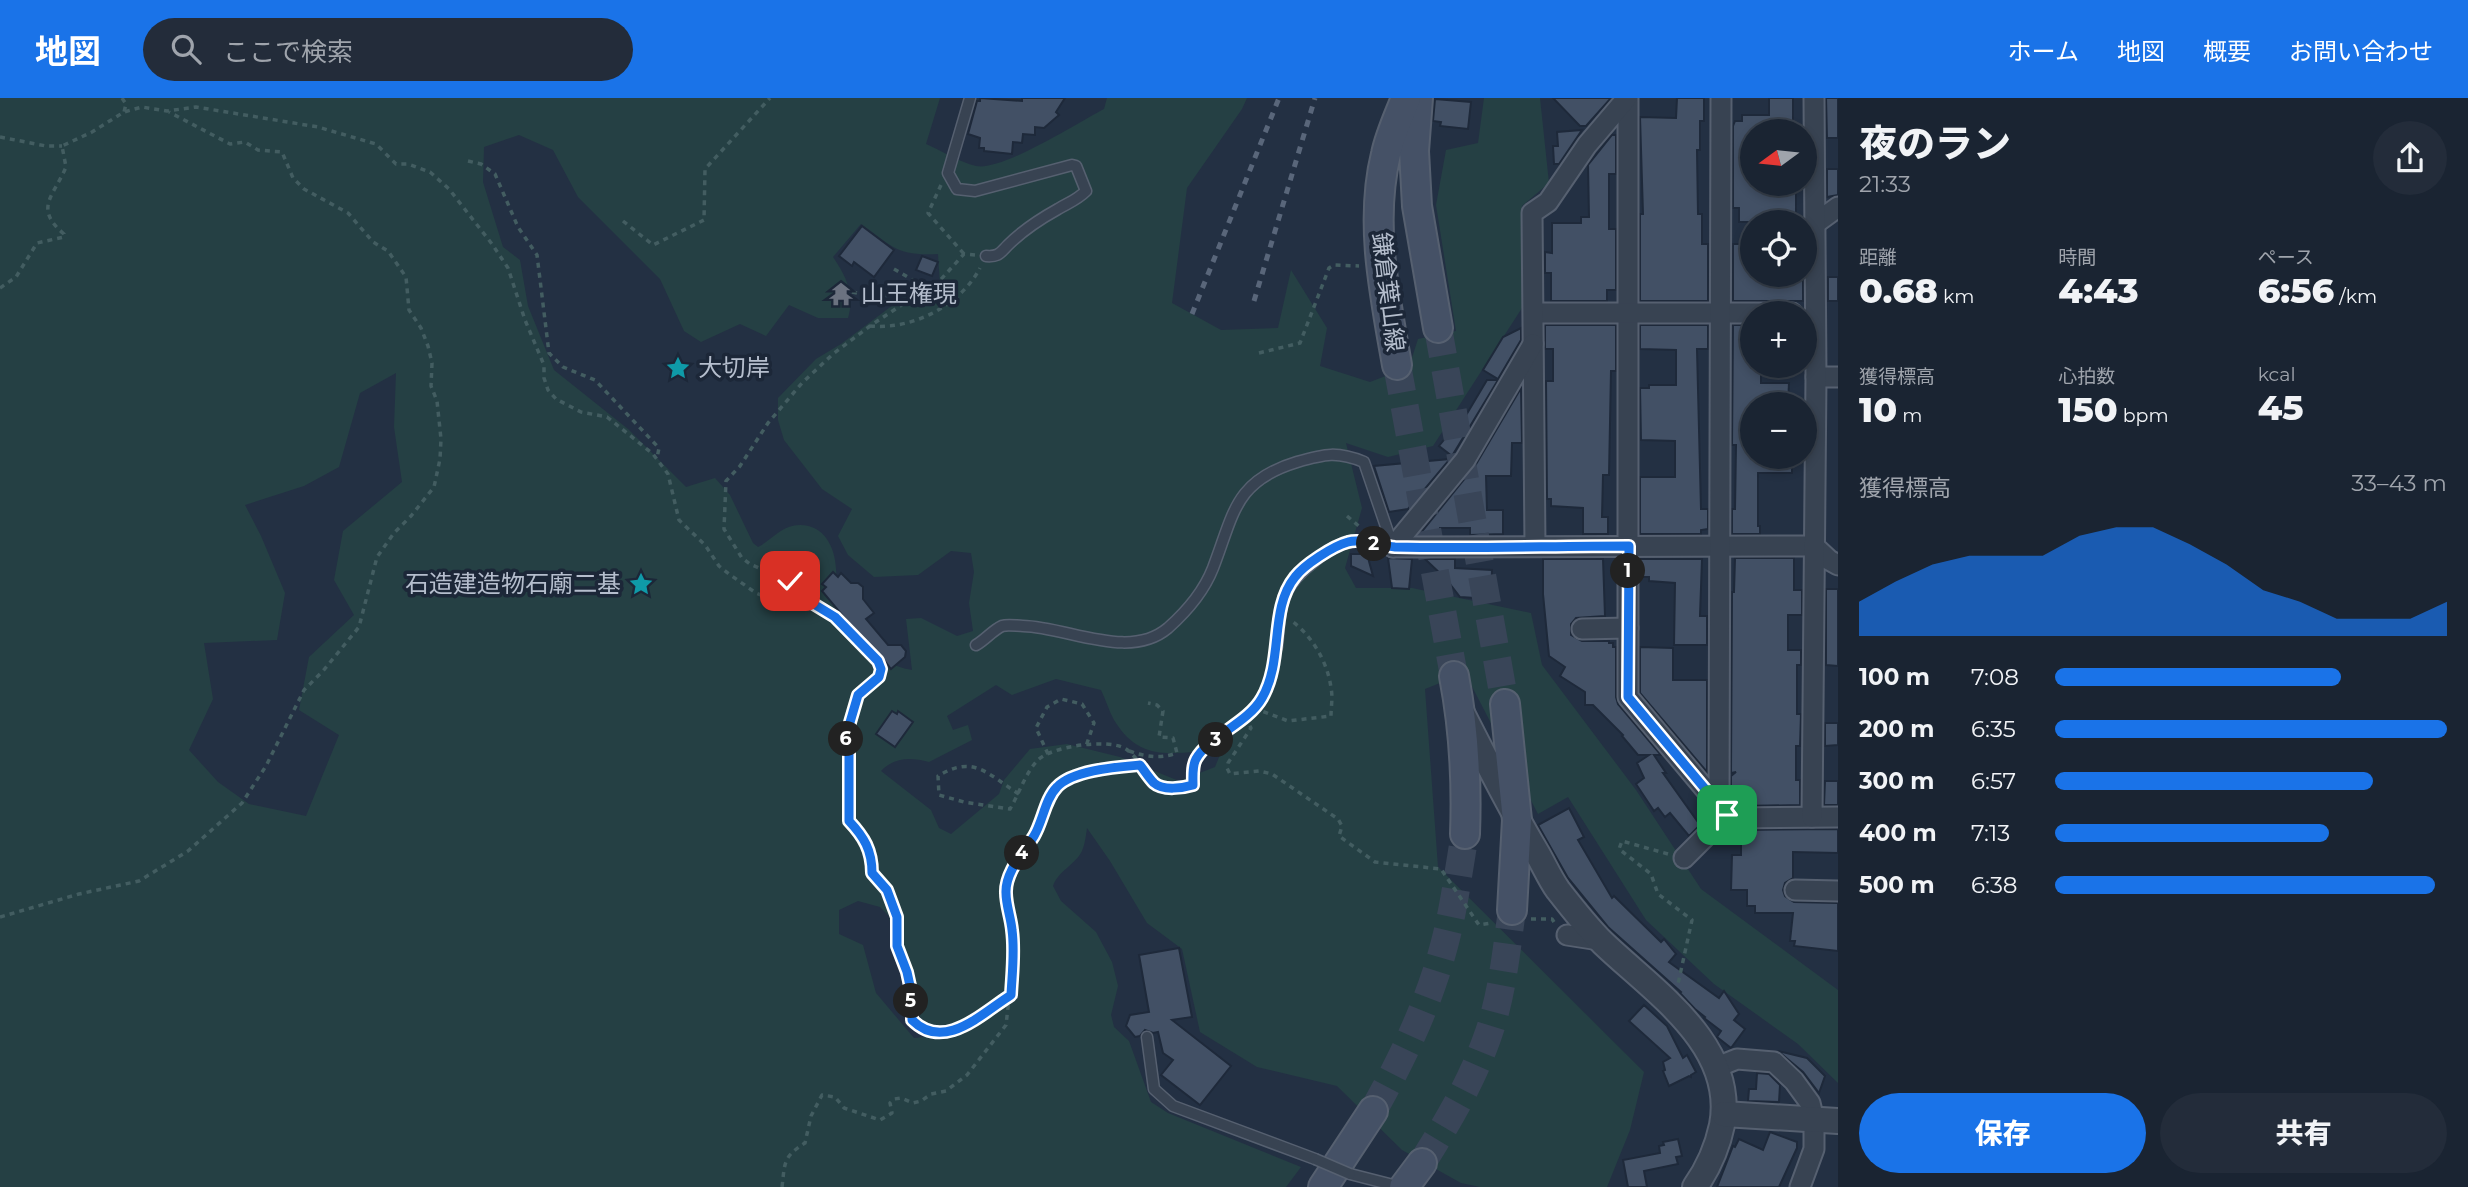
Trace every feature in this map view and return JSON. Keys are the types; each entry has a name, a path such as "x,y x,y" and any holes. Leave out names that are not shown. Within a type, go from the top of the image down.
{"main road":[{"name":"鎌倉葉山線","path":"1398,365 1380,254 1380,192 1386,154 1406,98"},
{"name":"鎌倉葉山線","path":"1418,98 1414,151 1417,206 1438,328"},
{"path":"1454,676 1460,709 1467,791 1465,831 1472,807 1481,797 1491,795 1500,798 1517,820"},
{"path":"1506,704 1517,820 1511,910"},
{"path":"1323,1187 1373,1111"},
{"path":"1399,1186 1422,1163"}],"street":[{"path":"1535,546 1532,213 1548,202 1587,145 1628,98"},
{"path":"1628,98 1628,697 1723,810 1734,818 1838,817"},
{"path":"1684,858 1723,810 1720,546 1721,98"},
{"path":"1815,98 1816,210"},
{"path":"1817,222 1838,207"},
{"path":"1534,313 1740,313"},
{"path":"1392,547 1465,460 1534,341"},
{"path":"1817,377 1838,377"},
{"path":"1812,817 1816,378"},
{"path":"1392,547 1814,546 1829,561 1838,565"},
{"path":"1581,629 1628,628"},
{"path":"1460,709 1517,820 1558,889 1600,940 1670,1005 1703,1041 1717,1067 1723,1091 1724,1114 1710,1165 1695,1187"},
{"path":"1795,890 1838,891"},
{"path":"1567,935 1600,940"},
{"path":"1717,1067 1737,1059 1774,1062 1794,1081 1826,1120"},
{"path":"1724,1114 1826,1120"},
{"path":"1800,1187 1826,1120"}],"lane":[{"path":"971,98 948,173 957,189 969,192 1060,167 1076,166 1086,191 1029,227 1006,246 1003,252 995,257 986,256"},
{"path":"976,645 1003,625 1032,626 1096,639 1136,643 1166,630 1202,589 1212,570 1230,518 1246,491 1269,472 1317,456 1343,454 1364,462 1392,547 1350,541 1332,549 1295,576 1279,612 1277,648"},
{"path":"1147,1037 1154,1089 1173,1106 1350,1174 1399,1186"}],"path":[{"path":"122,98 126,104 124,111"},
{"path":"623,221 653,245 704,220 705,169 770,98"},
{"path":"0,137 46,146 62,146 92,132 124,111 142,107 167,111 196,107 318,128 376,145 396,164 408,164 430,172 462,204 508,268 525,320 544,365 548,390 556,399 580,412 607,416 657,458 670,480 679,520 705,545 719,565 756,593 784,602 806,597"},
{"path":"0,917 79,894 139,881 188,851 242,803 253,789 304,690 359,627 377,557 434,487 440,459 437,401 431,386 432,363 421,328 409,310 406,277 388,251 373,242 348,213 304,189 293,178 282,152 258,150 245,142 230,144 167,111"},
{"path":"0,288 16,277 37,243 64,237 48,217 48,205 54,188 66,167 62,146"},
{"path":"468,161 481,164 495,174 518,227 537,255 549,353 563,367 595,380 659,448 657,458"},
{"path":"870,326 894,327 908,324 935,312 976,275 986,256 964,254 928,213 948,173"},
{"path":"964,254 934,287 870,326 833,354 802,383 768,423 726,481 724,529 736,551 750,564 796,584 806,597 835,617 878,661 881,669 879,677 858,695 846,736 849,753 849,821 864,836 872,858 872,873 887,890 897,917 897,946 910,984 912,1020 925,1031 951,1032 1011,995"},
{"path":"1259,353 1300,343 1329,268 1334,265 1366,266 1371,256 1380,254"},
{"path":"894,269 928,289"},
{"path":"852,292 883,297 908,288 915,282"},
{"path":"1254,708 1288,721 1331,716 1331,687 1321,656 1303,629 1279,612"},
{"path":"1127,750 1154,783 1160,786 1193,785 1195,760 1202,751 1245,717 1262,698 1275,664 1277,648"},
{"path":"1048,754 1036,728 1047,707 1061,699 1082,704 1094,723 1086,746"},
{"path":"1019,793 973,765 954,767 938,776 939,795 1010,809 1019,793 1032,768 1042,756 1086,746 1115,745 1146,756 1163,758 1177,753 1172,738 1159,737 1163,711 1157,705 1148,703"},
{"path":"1245,717 1251,728 1228,763 1230,774 1266,772 1283,780 1338,819 1342,826 1339,836 1375,862 1441,869 1479,925"},
{"path":"782,1187 786,1159 807,1140 811,1116 822,1095 835,1097 844,1108 880,1120 892,1113 890,1103 894,1099 901,1098 913,1103 921,1101 931,1094 946,1091 967,1076 1006,1025 1011,995 1013,934 1006,892 1008,882 1057,787 1068,779 1109,768 1140,765"},
{"path":"1670,1005 1683,967 1692,920 1658,894 1651,874 1619,849 1622,841 1684,858"}],"green space":[{"path":"0,98 940,98 926,144 976,166 988,166 1040,145 1104,109 1107,98 1247,98 1187,188 1172,303 1221,330 1278,328 1291,270 1327,328 1320,366 1370,382 1409,367 1418,339 1456,331 1436,205 1446,150 1478,143 1484,98 1540,98 1549,183 1522,206 1522,308 1433,446 1388,457 1346,443 1362,508 1345,568 1356,588 1412,588 1531,613 1542,665 1636,790 1701,889 1838,990 1838,1083 1798,1044 1714,984 1646,920 1568,797 1538,814 1465,673 1425,689 1438,867 1644,1072 1630,1130 1607,1187 1480,1187 1461,1183 1402,1150 1337,1086 1257,1067 1200,1032 1182,949 1147,923 1087,828 1082,851 1053,886 1061,901 1096,932 1112,962 1118,986 1111,1015 1114,1027 1129,1041 1151,1102 1168,1113 1301,1167 1286,1187 0,1187","holes":["519,135 553,150 578,197 660,279 684,331 701,342 740,324 766,336 789,305 818,318 848,318 850,293 842,271 833,257 861,224 896,248 913,253 938,254 940,285 905,296 841,344 816,359 778,398 778,420 784,440 822,489 852,509 838,536 848,555 874,577 918,575 951,551 971,553 974,572 969,603 973,631 957,636 921,618 906,619 912,670 897,666 874,643 841,598 836,588 833,553 822,533 808,526 794,526 782,530 758,547 753,543 730,495 715,478 686,487 628,429 554,370 528,306 520,260 503,247 483,182 484,147","396,373 394,427 402,482 343,531 334,580 354,615 309,657 299,710 339,735 306,816 249,804 218,782 189,750 213,699 204,643 277,640 285,593 245,505 304,486 339,467 360,393","1056,679 1101,690 1114,720 1125,735 1148,750 1161,753 1222,750 1215,767 1179,781 1120,757 1067,744 1030,749 1004,780 999,794 951,834 939,828 931,810 881,771 891,763 903,759 929,762 972,740 968,725 953,730 947,716 996,685 1012,695","858,901 880,907 889,916 895,953 920,1017 927,1024 925,1037 914,1038 876,993 863,945 839,934 839,910"]}],"building":[{"path":"980,98 1022,101 1022,98 1065,98 1056,112 1059,115 1044,128 1035,127 1035,135 1023,134 1022,143 1013,142 1012,154 984,151 984,148 979,148 980,138 968,134"},
{"path":"1553,98 1611,98 1586,126 1580,126"},
{"path":"1677,98 1704,98 1704,121 1700,121 1700,150 1697,150 1698,214 1702,214 1702,244 1708,244 1708,301 1640,301 1640,214 1643,214 1640,117 1676,118"},
{"path":"1769,98 1793,98 1793,119 1742,119 1742,115 1769,115"},
{"path":"1826,98 1838,98 1838,138 1827,138"},
{"path":"1435,99 1471,102 1468,129 1440,126 1441,122 1433,121"},
{"path":"1735,121 1740,121 1740,196 1796,196 1796,210 1740,210 1739,222 1739,208 1733,208"},
{"path":"1582,130 1559,164 1554,164 1553,146 1558,146 1557,132"},
{"path":"1612,135 1616,135 1616,174 1609,174 1609,229 1616,229 1616,290 1607,290 1607,301 1551,301 1551,273 1545,273 1545,252 1552,253 1552,223 1581,223 1581,217 1589,217 1588,165"},
{"path":"1827,169 1838,169 1838,195 1827,197"},
{"path":"862,226 894,250 874,277 854,262 852,266 839,256"},
{"path":"1733,244 1740,244 1740,287 1803,287 1803,301 1733,301"},
{"path":"922,256 938,262 932,276 916,270"},
{"path":"1828,277 1838,277 1838,301 1828,301"},
{"path":"1545,325 1616,325 1616,371 1611,371 1609,475 1603,475 1602,517 1608,517 1608,534 1583,534 1583,508 1551,506 1551,499 1547,499 1546,381 1553,381 1553,349 1545,349"},
{"path":"1640,325 1708,325 1708,349 1697,349 1701,509 1708,509 1708,529 1701,530 1701,534 1640,534 1640,477 1675,477 1675,441 1641,440 1640,388 1649,388 1649,385 1676,385 1676,350 1640,349"},
{"path":"1733,325 1740,325 1740,378 1761,378 1761,383 1789,383 1789,392 1740,392 1740,469 1792,469 1792,473 1758,473 1760,534 1732,534 1736,445 1732,445"},
{"path":"1521,328 1521,340 1498,379 1483,370 1503,337"},
{"path":"1487,380 1498,380 1452,456 1439,446 1463,416 1465,417"},
{"path":"1521,388 1522,443 1512,443 1511,476 1486,476 1487,510 1503,510 1503,534 1470,535 1470,528 1440,528 1440,535 1419,535 1475,466"},
{"path":"1450,459 1408,509 1389,512 1374,466"},
{"path":"1351,554 1367,554 1373,576 1351,566"},
{"path":"1388,558 1412,559 1409,589 1392,588"},
{"path":"1735,558 1794,558 1794,590 1802,590 1802,615 1788,615 1788,650 1801,650 1801,665 1797,665 1797,714 1801,714 1800,746 1796,746 1796,780 1800,780 1800,805 1742,806 1742,794 1731,801 1731,776 1736,772 1731,773 1732,592"},
{"path":"1425,559 1455,559 1455,568 1492,570 1491,599 1460,597"},
{"path":"1543,559 1603,559 1605,616 1576,618 1571,624 1571,635 1582,641 1609,641 1616,647 1618,704 1661,755 1654,755 1666,773 1663,773 1700,825 1689,836 1670,813 1665,817 1658,808 1654,811 1636,784 1644,778 1637,763 1649,755 1638,755 1623,735 1593,705 1585,705 1585,692 1560,676 1565,667 1549,656 1543,594"},
{"path":"1640,559 1702,559 1700,616 1707,616 1707,645 1674,645 1675,583 1649,581 1649,577 1640,577"},
{"path":"833,572 838,577 841,573 851,583 858,583 863,587 863,599 874,613 866,619 888,645 901,645 906,651 905,657 891,669 881,656 878,658 822,591 826,587 822,584"},
{"path":"1826,589 1838,589 1838,666 1826,665"},
{"path":"1640,647 1673,648 1673,680 1707,680 1707,772 1640,693"},
{"path":"892,711 897,714 898,711 913,722 895,747 876,734"},
{"path":"1825,723 1838,723 1838,745 1825,746"},
{"path":"1825,781 1838,781 1838,805 1824,805"},
{"path":"1569,808 1584,837 1578,840 1612,898 1614,896 1661,942 1664,939 1676,954 1669,962 1719,998 1724,991 1739,1014 1734,1020 1745,1029 1731,1048 1717,1037 1721,1031 1608,927 1568,878 1538,825"},
{"path":"1838,829 1838,853 1793,852 1793,878 1785,883 1783,890 1785,896 1794,902 1838,903 1838,951 1794,946 1795,941 1790,941 1793,913 1755,913 1755,906 1747,906 1747,890 1731,890 1732,855 1741,855 1741,830"},
{"path":"1179,948 1192,1017 1172,1020 1231,1066 1200,1105 1161,1075 1173,1060 1163,1053 1158,1032 1145,1030 1135,1037 1126,1026 1130,1015 1149,1012 1139,955"},
{"path":"1644,1005 1667,1026 1683,1058 1687,1055 1696,1072 1691,1077 1669,1086 1663,1071 1663,1062 1670,1058 1629,1021"},
{"path":"1778,1051 1807,1058 1825,1076 1819,1093 1803,1072"},
{"path":"1757,1073 1769,1074 1780,1085 1779,1102 1748,1101 1749,1089 1756,1089"},
{"path":"1770,1132 1797,1142 1797,1148 1779,1187 1717,1187 1733,1146 1735,1147 1739,1139 1763,1150"},
{"path":"1678,1139 1682,1156 1676,1157 1678,1164 1644,1171 1647,1187 1628,1187 1623,1160 1660,1153 1659,1146 1664,1145 1663,1142"}],"tunnel":[{"path":"1438,328 1505,704"},
{"path":"1397,365 1454,676"},
{"path":"1373,1111 1406,1047 1441,957 1450,922 1465,834"},
{"path":"1422,1163 1466,1087 1481,1055 1500,991 1512,910"}],"railway":[{"path":"1192,314 1279,98"},
{"path":"1254,301 1315,98"}],"place":[{"name":"山王権現","path":"841,294"},
{"name":"大切岸","path":"678,368"},
{"name":"石造建造物石廟二基","path":"641,584"}],"route":[{"path":"790,581 796,584 812,603 835,617 878,661 881,669 879,677 858,695 846,736 849,753 849,821 864,836 872,858 872,873 887,890 897,917 897,946 912,995 912,1020 925,1031 951,1032 1011,995 1013,934 1006,892 1008,882 1057,787 1068,779 1109,768 1140,765 1154,783 1160,786 1176,788 1193,785 1193,767 1202,751 1245,717 1262,698 1275,664 1279,612 1295,576 1332,549 1350,541 1392,547 1629,546 1628,697 1727,815"}]}
